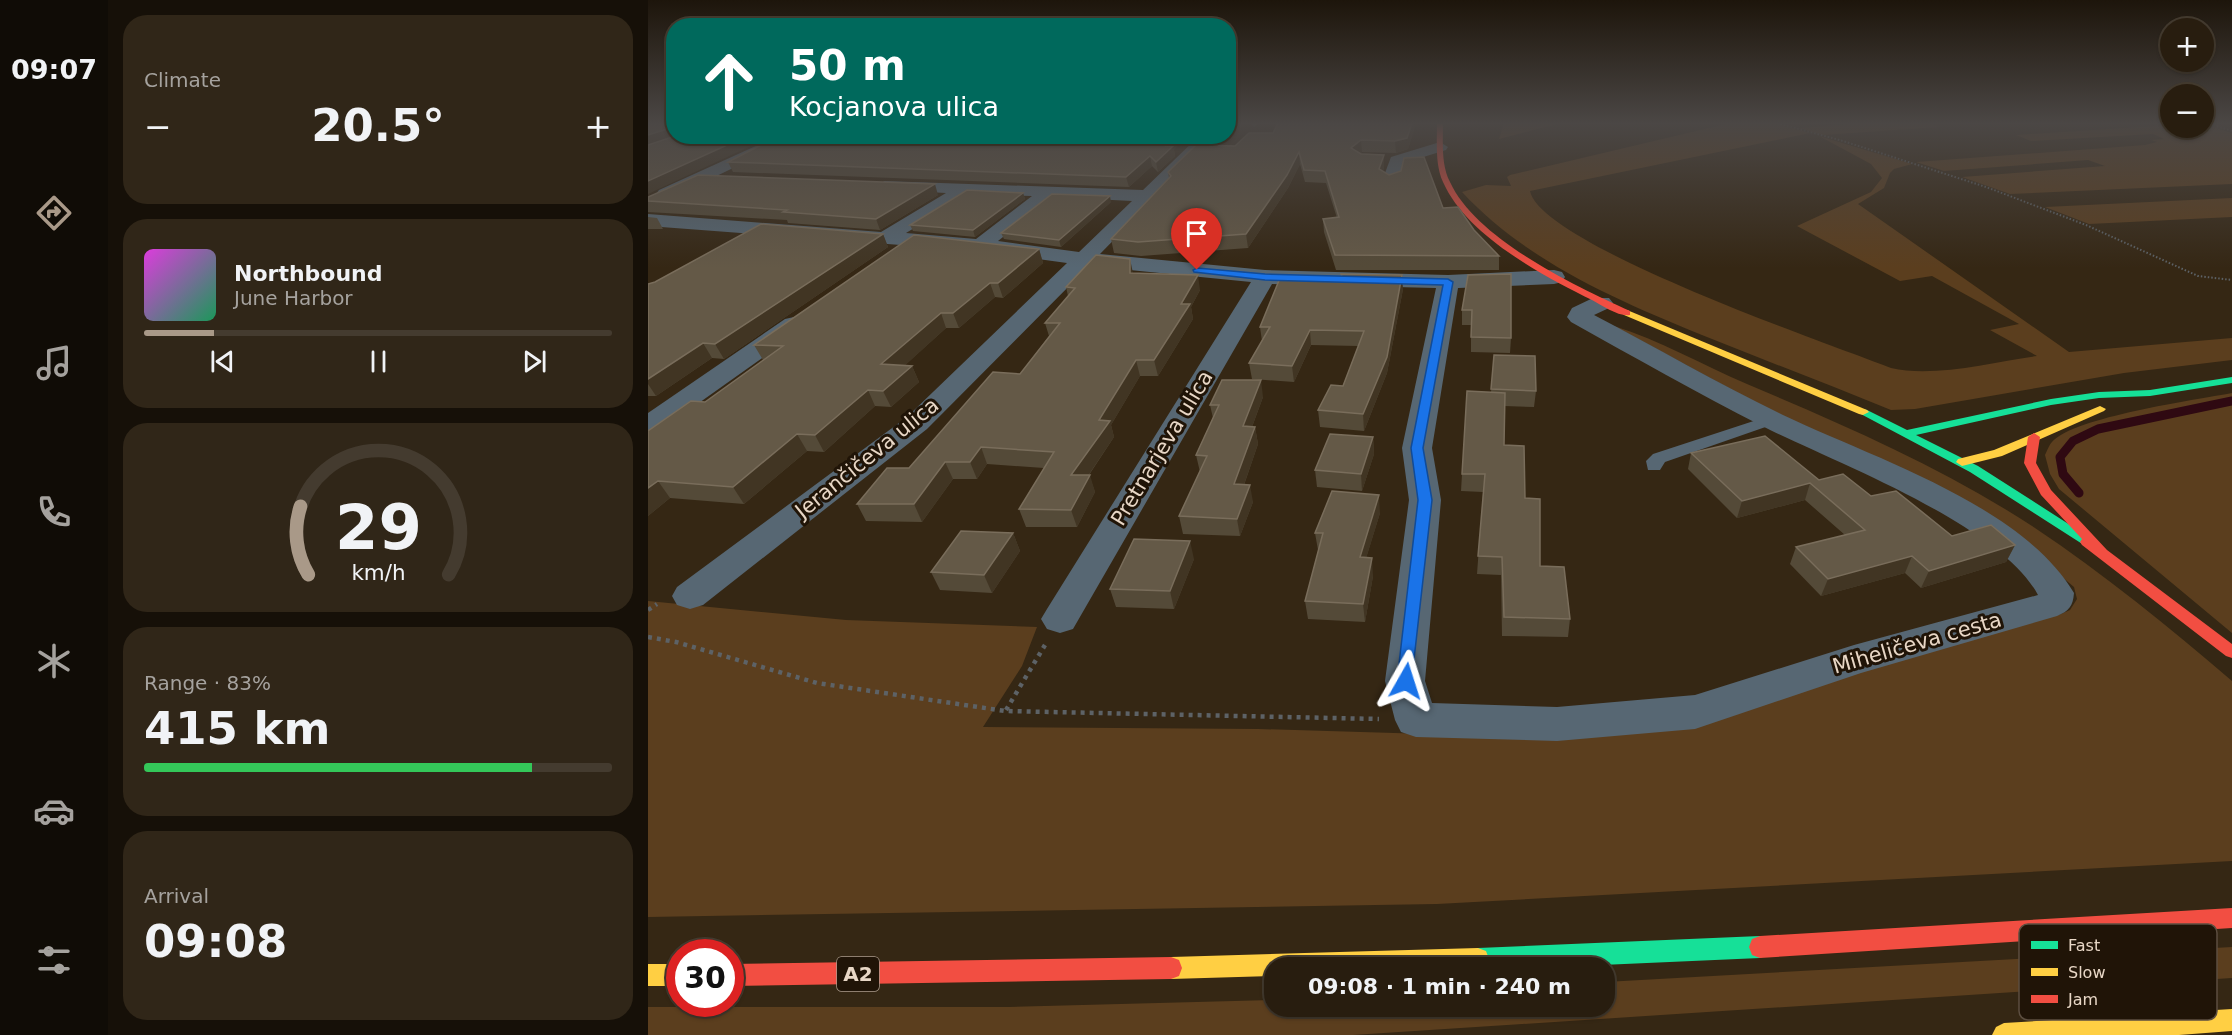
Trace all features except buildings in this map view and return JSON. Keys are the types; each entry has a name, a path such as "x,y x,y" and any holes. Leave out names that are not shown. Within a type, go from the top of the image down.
{"main road":[{"path":"1443,171 1458,204 1502,243 1554,277 1601,303 1789,380 1908,433 1962,462 2100,550 2232,652"},
{"path":"1908,433 2052,402 2099,395 2150,393 2232,380"},
{"path":"1962,462 1995,455 2067,421 2150,393"},
{"path":"2034,437 2030,463 2046,492 2100,550"},
{"name":"A2","path":"2140,924 2232,918"},
{"name":"A2","path":"744,975 998,972 1533,957 1835,944 2019,932"},
{"path":"648,975 666,975"},
{"path":"2004,1035 2232,1020"}],"street":[{"path":"648,202 715,171"},
{"name":"Jerančičeva ulica","path":"690,596 917,423 1173,171"},
{"path":"1391,171 1391,181"},
{"path":"700,178 735,180"},
{"path":"875,187 968,188 1149,196"},
{"path":"886,248 968,188"},
{"path":"980,245 1049,192"},
{"path":"709,224 741,208"},
{"path":"799,231 830,214"},
{"path":"648,220 799,231 886,248 915,240 980,245 1085,259 1265,277 1448,282 1554,277"},
{"path":"732,246 763,229"},
{"name":"Pretnarjeva ulica","path":"1060,619 1265,277"},
{"path":"1416,720 1406,681 1425,500 1417,448 1448,282"},
{"name":"Miheličeva cesta","path":"1416,720 1557,724 1695,712 1854,660 2055,602 2056,593 2038,568 1987,528 1927,492 1772,420 1580,317 1580,313 1601,303"},
{"path":"648,426 810,313"}],"lane":[{"path":"1654,466 1654,461 1659,458 1737,434 1772,420"}],"path":[{"path":"1938,171 2086,225 2198,276 2232,280"},
{"path":"1005,711 1060,619"},
{"path":"648,637 676,642 817,683 1005,711 1416,720"}],"shaded area":[{"path":"1526,171 1625,171 1530,191 1546,213 1583,238 1634,265 1754,316 1891,368 1908,371 1944,370 2037,356 1990,330 2019,324 1932,276 1900,281 1797,226 1871,192 1882,178 1877,171 1892,171 1884,188 1858,204 2069,352 2232,338 2232,360 2124,373 1915,409 1891,410 1645,311 1611,296 1547,261 1488,218 1462,192 1486,185 1511,186 1507,177"},
{"path":"2036,171 2232,171 2232,184 2010,194 1962,177"},
{"path":"2232,198 2232,217 2089,224 2045,207"},
{"path":"1614,326 1664,345 1730,377 1858,432 1930,467 2001,506 2111,582 2232,681 2232,861 1437,904 648,917 648,601 846,620 1037,627 1022,666 983,727 1258,729 1494,736 1853,672 2061,614 2070,610 2077,599 2074,587 2000,525 1751,400"},
{"path":"2232,393 2232,633 2059,489 2050,474 2045,455 2052,442 2065,433 2084,425 2136,411"},
{"path":"2232,947 2232,978 2217,979 2217,948"},
{"path":"2019,959 2019,992 1353,1035 648,1035 648,1007 666,1007 666,1017 744,1017 744,1007 1009,1007 1264,1000 1264,1017 1615,1017 1615,981"}],"waterway":[{"path":"2079,493 2063,474 2060,457 2073,441 2098,429 2232,401"}],"traffic: fast":[{"path":"1908,433 2051,402 2099,395 2150,393 2232,380"},
{"path":"1863,412 1974,469 2087,542"},
{"path":"1525,957 1760,947"}],"traffic: slow":[{"path":"1627,313 1863,412"},
{"path":"1962,462 1998,453 2100,409"},
{"path":"1171,968 1264,965"},
{"path":"648,975 666,975"},
{"path":"2004,1035 2232,1020"}],"traffic: jam":[{"path":"1443,171 1446,182 1457,202 1499,240 1553,276 1627,313"},
{"path":"2034,437 2030,463 2046,492 2100,550"},
{"path":"2087,542 2232,652"},
{"path":"2134,924 2232,918"},
{"path":"1760,947 2019,931"},
{"path":"744,975 1171,968"}],"route":[{"path":"1197,270 1265,277 1448,282 1417,448 1425,500 1406,681"}]}
